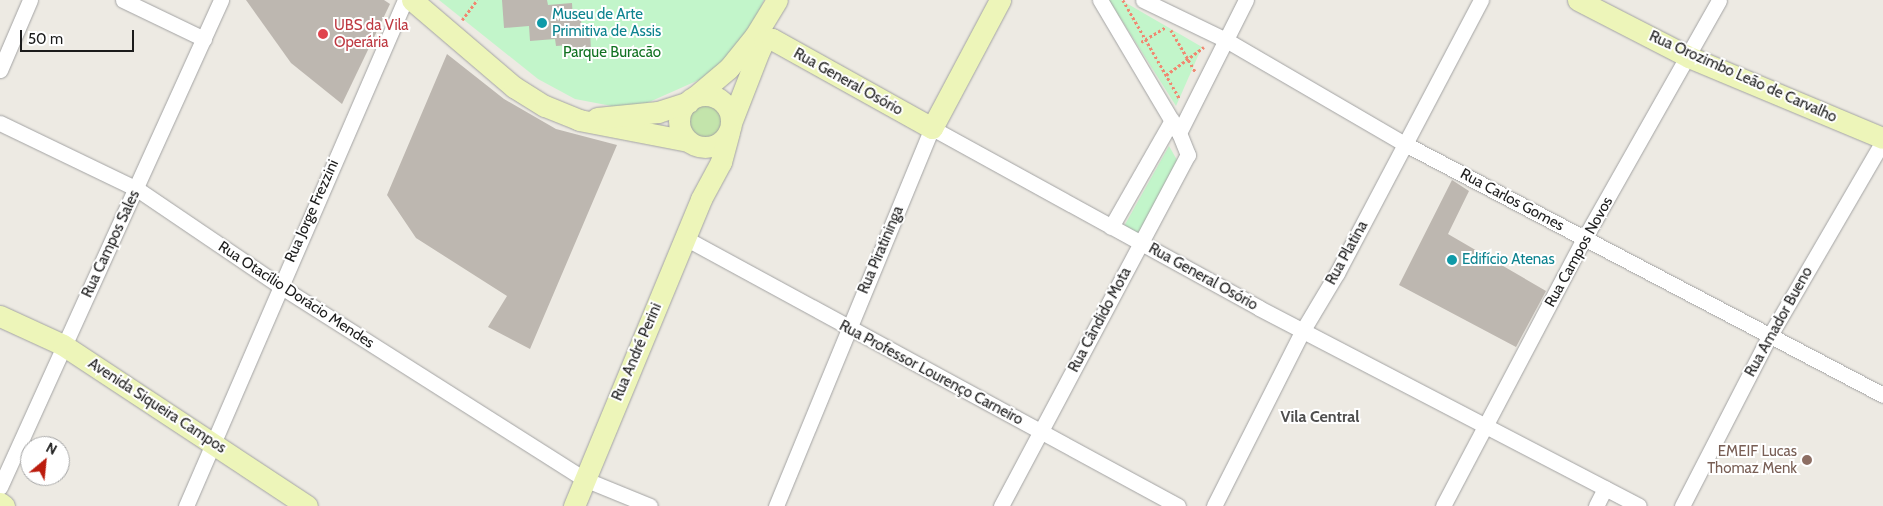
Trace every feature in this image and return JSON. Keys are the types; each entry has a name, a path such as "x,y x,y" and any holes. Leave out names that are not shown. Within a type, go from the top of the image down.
{"main road":[{"path":"412,0 530,98 580,120 713,147 730,128 728,109 717,98 692,99 658,112 580,120"},
{"path":"690,143 680,130 678,120 692,99 729,68 755,36 777,0"},
{"name":"Rua Piratininga","path":"932,128 1000,0"},
{"name":"Rua Orozimbo Leão de Carvalho","path":"1578,0 1689,57 1883,140"},
{"name":"Rua General Osório","path":"772,39 932,128"},
{"name":"Rua André Perini","path":"574,506 701,198 721,162 730,128 759,51 764,41 772,39"},
{"name":"Rua André Perini","path":"690,143 702,167 701,198"},
{"name":"Avenida Siqueira Campos","path":"0,316 63,345 212,441 307,506"},
{"path":"0,504 4,506"}],"street":[{"path":"0,70 30,0"},
{"path":"123,0 204,38"},
{"name":"Rua Campos Sales","path":"0,487 63,345 137,189 221,0"},
{"name":"Rua Jorge Frezzini","path":"186,506 212,441 405,0"},
{"path":"1100,0 1175,126"},
{"path":"1111,227 1175,126 1189,113 1203,85 1222,38 1246,0"},
{"name":"Rua Platina","path":"1214,506 1303,330 1337,273 1481,0"},
{"name":"Rua Campos Novos","path":"1443,506 1584,239 1720,0"},
{"name":"Rua Carlos Gomes","path":"1150,3 1222,38 1405,144 1769,337 1883,395"},
{"name":"Rua Otacílio Dorácio Mendes","path":"0,123 137,189 280,286 584,479 650,506"},
{"name":"Rua Cândido Mota","path":"1001,506 1188,155 1175,126"},
{"name":"Rua General Osório","path":"932,128 1303,330 1486,424 1639,506"},
{"name":"Rua Piratininga","path":"776,506 932,128"},
{"name":"Rua Amador Bueno","path":"1682,506 1769,337 1883,140"},
{"name":"Rua Professor Lourenço Carneiro","path":"685,238 1178,506"},
{"path":"1596,506 1605,488"}],"path":[{"path":"452,33 477,0"},
{"path":"1123,0 1189,113"},
{"path":"1150,3 1168,25 1203,85"},
{"path":"1130,50 1168,25"},
{"path":"1151,86 1188,59 1222,38"}],"green space":[{"name":"Parque Buracão","path":"439,0 764,0 755,21 729,56 701,79 647,103 617,107 575,99 538,79"},
{"path":"1109,0 1121,0 1202,47 1176,106"},
{"path":"705,104 712,105 718,109 722,115 722,129 718,135 712,139 705,140 698,139 692,135 688,129 687,122 688,115 692,109 698,105"},
{"path":"1169,146 1177,160 1138,235 1123,228"}],"building":[{"name":"UBS da Vila Operária","path":"246,0 384,0 390,4 342,104 291,63"},
{"name":"Museu de Arte Primitiva de Assis","path":"502,0 547,0 548,5 572,3 573,20 581,20 582,31 590,30 591,51 570,52 570,45 556,46 555,39 530,41 529,26 504,28"},
{"path":"447,54 504,99 556,129 617,145 530,349 488,327 507,296 416,238 387,195"},
{"name":"Edifício Atenas","path":"1452,180 1469,191 1448,234 1546,291 1516,347 1399,285"}],"place":[{"name":"Museu de Arte Primitiva de Assis","path":"542,23"},
{"name":"UBS da Vila Operária","path":"323,34"},
{"name":"Edifício Atenas","path":"1452,260"},
{"name":"EMEIF Lucas Thomaz Menk","path":"1807,460"}],"district":[{"name":"Vila Central","path":"1320,417"}]}
